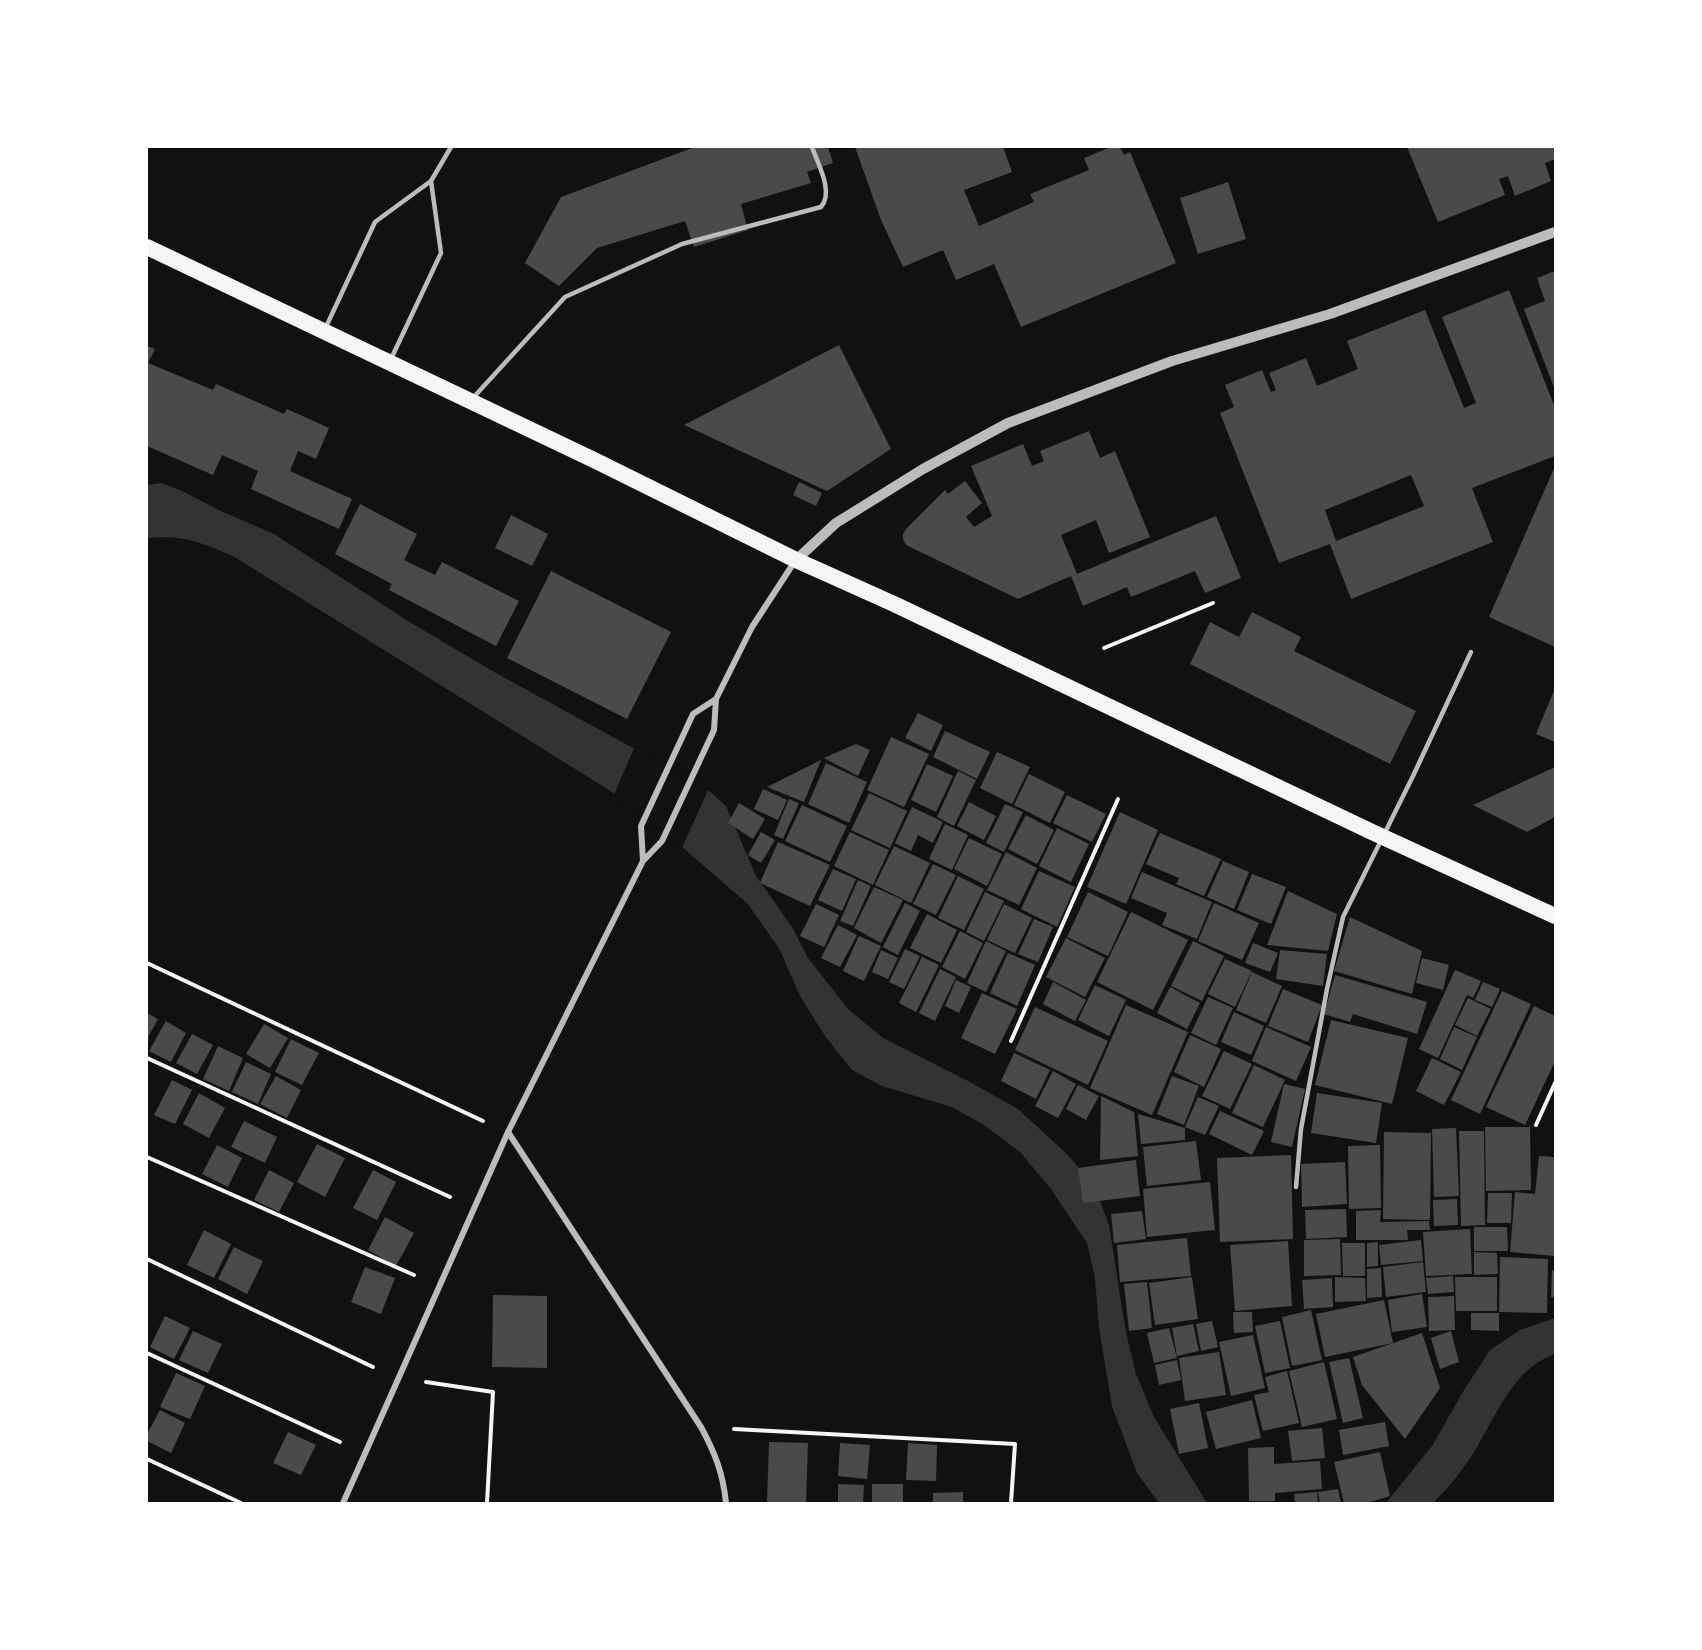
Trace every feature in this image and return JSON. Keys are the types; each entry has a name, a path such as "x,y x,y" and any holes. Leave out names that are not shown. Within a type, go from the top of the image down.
{"highway":[{"path":"147,247 796,560 894,604 1382,837 1555,916"}],"street":[{"path":"343,1503 508,1132 643,861 662,841 714,730 717,699 752,627 796,560 836,523 923,469 1008,423 1172,361 1330,315 1555,232"},
{"path":"643,861 641,825 693,714 717,699"},
{"path":"508,1132 701,1427 716,1455 724,1482 726,1503"}],"lane":[{"path":"324,331 375,222 431,181 451,147"},
{"path":"470,401 565,297 682,244 821,207 825,202 826,192 812,147"},
{"path":"389,363 441,253 431,181"},
{"path":"1296,1187 1301,1129 1326,989 1343,917 1471,652"}],"path":[{"path":"1104,648 1213,603"},
{"path":"1011,1041 1118,800"},
{"path":"147,963 508,1132"},
{"path":"147,1058 475,1208"},
{"path":"1536,1125 1555,1083"},
{"path":"147,1156 440,1286"},
{"path":"147,1259 398,1379 493,1392 487,1503"},
{"path":"147,1353 365,1454"},
{"path":"701,1427 1015,1444 1011,1503"},
{"path":"147,1459 241,1503"}],"shaded area":[{"path":"161,483 274,534 408,621 494,672 706,788 726,806 756,876 792,927 808,958 849,1010 883,1038 1018,1109 1068,1155 1094,1186 1109,1225 1126,1333 1136,1374 1154,1417 1207,1503 1159,1503 1137,1473 1112,1406 1099,1328 1095,1278 1087,1243 1051,1189 1020,1152 984,1125 952,1107 882,1086 852,1070 825,1036 800,996 780,950 748,904 675,841 609,790 233,556 192,541 147,538 147,485"},
{"path":"1555,1318 1555,1354 1540,1361 1516,1382 1469,1459 1444,1491 1433,1503 1386,1503 1432,1446 1490,1350 1520,1330"}],"pier":[{"path":"635,746 709,788 681,850 613,797"}],"building":[{"path":"695,147 828,147 833,163 807,172 811,183 741,204 748,230 694,247 685,221 597,248 559,286 525,263 561,197"},
{"path":"855,147 1003,147 1012,172 964,190 979,226 1034,202 1030,194 1089,170 1084,158 1111,147 1120,147 1124,155 1130,152 1176,263 1021,327 994,264 956,280 943,250 903,267 881,220"},
{"path":"1407,147 1555,147 1555,159 1545,163 1551,181 1515,196 1508,176 1499,179 1505,195 1438,222"},
{"path":"1228,182 1246,239 1198,254 1180,198"},
{"path":"1555,271 1555,390 1524,309 1545,301 1537,278"},
{"path":"1509,290 1555,408 1555,456 1472,488 1493,542 1351,599 1330,544 1279,563 1220,413 1234,407 1225,385 1262,370 1271,392 1276,390 1269,373 1306,358 1317,386 1358,369 1347,341 1425,310 1464,408 1476,403 1442,317","holes":["1411,475 1424,506 1336,541 1325,510"]},
{"path":"839,345 891,449 827,491 684,425"},
{"path":"147,346 155,349 148,363 213,390 216,384 284,414 287,409 329,428 316,459 298,451 290,471 352,499 339,529 251,489 258,471 222,455 213,475 147,446"},
{"path":"1089,431 1100,458 1115,451 1150,537 1109,553 1096,520 1061,535 1077,574 1216,516 1241,578 1205,593 1195,571 1131,597 1127,587 1083,606 1071,576 1018,599 906,545 903,534 906,529 945,490 948,494 965,481 982,503 966,517 974,527 992,516 971,466 1023,444 1032,466 1044,461 1040,451"},
{"path":"1555,466 1555,647 1489,617"},
{"path":"799,482 822,493 816,506 793,495"},
{"path":"360,504 417,534 404,560 435,575 442,562 519,601 496,646 389,590 392,584 335,554"},
{"path":"511,515 548,534 532,566 495,548"},
{"path":"551,571 671,632 627,719 507,658"},
{"path":"1252,612 1301,637 1294,651 1416,711 1390,764 1190,664 1210,622 1239,637"},
{"path":"1555,688 1555,742 1536,734"},
{"path":"918,713 943,725 931,751 905,738"},
{"path":"945,731 990,752 977,779 933,757"},
{"path":"891,737 929,754 904,807 867,790"},
{"path":"856,744 870,750 858,776 824,758"},
{"path":"997,752 1030,767 1012,804 980,788"},
{"path":"821,760 804,802 767,787"},
{"path":"826,763 867,782 849,823 808,804"},
{"path":"927,764 953,776 936,812 911,800"},
{"path":"1555,767 1555,817 1527,832 1473,805"},
{"path":"958,771 976,780 954,826 937,817"},
{"path":"1029,774 1065,792 1050,823 1014,805"},
{"path":"763,789 787,800 778,820 754,809"},
{"path":"869,793 907,811 890,848 851,830"},
{"path":"1067,795 1106,814 1092,842 1053,823"},
{"path":"789,799 799,803 783,839 774,835"},
{"path":"969,802 996,816 984,840 957,826"},
{"path":"739,803 765,819 753,839 728,823"},
{"path":"1005,804 1023,812 1004,852 986,843"},
{"path":"802,805 847,826 830,862 785,841"},
{"path":"912,807 943,822 933,843 918,835 911,851 895,843"},
{"path":"1120,812 1158,830 1126,904 1087,887"},
{"path":"1026,815 1054,830 1037,864 1008,849"},
{"path":"945,824 968,835 952,870 929,859"},
{"path":"1057,828 1089,844 1071,882 1039,866"},
{"path":"761,832 775,840 761,863 748,855"},
{"path":"850,832 889,850 873,885 834,866"},
{"path":"1160,833 1221,859 1204,896 1176,884 1179,878 1146,864"},
{"path":"969,838 1002,854 987,886 954,869"},
{"path":"778,842 830,865 810,906 760,883"},
{"path":"894,846 930,863 911,903 875,885"},
{"path":"1006,852 1037,868 1019,905 987,890"},
{"path":"1223,861 1249,872 1234,909 1207,897"},
{"path":"933,864 956,875 936,915 913,904"},
{"path":"833,869 856,879 842,911 818,900"},
{"path":"1039,871 1075,887 1057,927 1021,909"},
{"path":"1142,872 1212,902 1197,939 1162,925 1167,913 1131,898"},
{"path":"1252,874 1286,887 1271,924 1237,910"},
{"path":"958,876 984,889 964,930 938,918"},
{"path":"858,880 871,886 853,926 840,921"},
{"path":"874,887 903,900 881,943 854,928"},
{"path":"1288,891 1337,914 1328,951 1267,945"},
{"path":"985,892 1004,901 984,941 966,932"},
{"path":"1088,892 1128,912 1108,956 1067,937"},
{"path":"905,903 920,911 898,955 883,947"},
{"path":"1214,903 1259,923 1242,960 1198,941"},
{"path":"816,904 839,915 824,947 800,936"},
{"path":"1004,904 1032,918 1015,953 987,940"},
{"path":"1131,912 1188,940 1153,1010 1097,982"},
{"path":"927,914 957,930 941,963 910,948"},
{"path":"1350,917 1422,951 1412,994 1334,971"},
{"path":"1034,919 1053,927 1038,962 1018,954"},
{"path":"838,925 857,935 840,967 821,958"},
{"path":"960,931 983,943 965,979 942,967"},
{"path":"859,936 881,946 864,981 843,971"},
{"path":"1066,938 1105,958 1085,997 1046,977"},
{"path":"986,941 1006,951 986,992 967,983"},
{"path":"1193,941 1224,956 1202,1001 1171,986"},
{"path":"1253,943 1278,953 1270,972 1245,963"},
{"path":"905,949 920,956 904,989 889,982"},
{"path":"881,950 898,958 888,979 872,972"},
{"path":"1280,950 1327,954 1323,986 1276,979"},
{"path":"1008,953 1035,965 1017,1006 990,993"},
{"path":"922,957 939,965 916,1012 899,1003"},
{"path":"1422,958 1449,965 1443,990 1416,983"},
{"path":"1225,959 1252,971 1235,1007 1208,994"},
{"path":"940,969 956,977 935,1021 919,1013"},
{"path":"1455,970 1481,981 1473,998 1467,995 1438,1058 1419,1049"},
{"path":"1252,972 1282,986 1266,1023 1236,1010"},
{"path":"1335,975 1427,1002 1417,1034 1353,1014 1350,1022 1324,1014"},
{"path":"956,980 971,987 959,1013 945,1006"},
{"path":"1053,982 1086,1000 1075,1021 1043,1004"},
{"path":"1483,982 1500,989 1492,1007 1475,1000"},
{"path":"1095,985 1126,1000 1109,1036 1078,1020"},
{"path":"1170,987 1200,1003 1187,1029 1157,1013"},
{"path":"1283,989 1322,1005 1308,1042 1268,1026"},
{"path":"1502,991 1531,1004 1480,1114 1451,1100"},
{"path":"982,993 1017,1009 995,1054 961,1038"},
{"path":"1208,997 1233,1008 1216,1045 1191,1033"},
{"path":"1468,998 1491,1009 1477,1036 1455,1025"},
{"path":"1126,1005 1188,1032 1152,1115 1090,1088"},
{"path":"1534,1006 1555,1016 1555,1061 1525,1125 1486,1107"},
{"path":"1035,1007 1108,1041 1088,1085 1015,1050"},
{"path":"1234,1012 1264,1026 1251,1055 1221,1042"},
{"path":"147,1013 158,1019 147,1039"},
{"path":"1331,1020 1408,1038 1392,1104 1315,1085"},
{"path":"166,1021 186,1033 171,1062 149,1051"},
{"path":"264,1024 288,1038 270,1068 246,1054"},
{"path":"1266,1027 1311,1047 1296,1081 1252,1061"},
{"path":"1454,1027 1477,1037 1462,1070 1440,1059"},
{"path":"192,1034 213,1045 197,1074 176,1063"},
{"path":"1190,1035 1221,1049 1204,1087 1174,1072"},
{"path":"291,1039 319,1053 302,1085 275,1072"},
{"path":"218,1046 243,1058 229,1091 203,1079"},
{"path":"1224,1051 1252,1064 1230,1109 1202,1096"},
{"path":"1014,1053 1050,1070 1036,1099 1001,1081"},
{"path":"1432,1058 1461,1072 1444,1105 1416,1091"},
{"path":"246,1062 271,1074 258,1104 232,1092"},
{"path":"1254,1065 1285,1080 1263,1127 1232,1113"},
{"path":"1053,1071 1076,1084 1058,1118 1035,1106"},
{"path":"276,1076 301,1090 287,1118 260,1104"},
{"path":"1172,1076 1199,1086 1184,1125 1157,1114"},
{"path":"172,1080 192,1090 175,1124 154,1115"},
{"path":"1284,1084 1305,1089 1292,1147 1271,1142"},
{"path":"1078,1085 1099,1096 1086,1120 1066,1109"},
{"path":"199,1093 225,1108 209,1138 183,1124"},
{"path":"1317,1093 1382,1103 1376,1143 1311,1133"},
{"path":"1101,1096 1134,1112 1138,1156 1100,1160"},
{"path":"1198,1097 1219,1106 1205,1135 1185,1127"},
{"path":"1220,1111 1264,1131 1252,1155 1209,1134"},
{"path":"1138,1114 1185,1128 1185,1140 1141,1144"},
{"path":"244,1121 277,1137 265,1163 231,1147"},
{"path":"1485,1127 1530,1127 1531,1190 1486,1191"},
{"path":"1456,1128 1459,1196 1434,1197 1432,1129"},
{"path":"1459,1131 1484,1131 1485,1225 1461,1226"},
{"path":"1384,1132 1431,1133 1430,1220 1383,1219"},
{"path":"1196,1141 1201,1180 1147,1186 1143,1147"},
{"path":"317,1144 345,1158 325,1197 297,1182"},
{"path":"217,1145 242,1158 228,1187 202,1174"},
{"path":"1380,1145 1381,1208 1349,1209 1348,1146"},
{"path":"1291,1155 1293,1239 1220,1242 1217,1158"},
{"path":"1539,1156 1555,1157 1555,1256 1510,1252 1515,1192 1535,1194"},
{"path":"1136,1160 1140,1196 1083,1203 1078,1168"},
{"path":"1345,1162 1347,1204 1302,1207 1301,1164"},
{"path":"269,1170 294,1183 279,1212 254,1200"},
{"path":"373,1170 396,1182 377,1220 353,1208"},
{"path":"1210,1182 1215,1230 1147,1237 1143,1189"},
{"path":"1488,1193 1512,1193 1511,1223 1487,1223"},
{"path":"1457,1199 1458,1225 1434,1226 1433,1200"},
{"path":"1346,1209 1347,1237 1306,1239 1305,1210"},
{"path":"1381,1210 1380,1222 1429,1221 1430,1230 1407,1230 1408,1240 1356,1240 1356,1211"},
{"path":"1142,1211 1146,1239 1114,1243 1111,1214"},
{"path":"385,1217 414,1233 396,1266 368,1250"},
{"path":"1474,1227 1507,1227 1508,1251 1474,1251"},
{"path":"1470,1229 1472,1274 1426,1276 1423,1232"},
{"path":"204,1230 231,1244 214,1278 187,1265"},
{"path":"1187,1238 1191,1276 1120,1282 1117,1245"},
{"path":"1340,1239 1341,1275 1304,1276 1304,1240"},
{"path":"1421,1240 1423,1261 1381,1265 1379,1245"},
{"path":"1288,1241 1292,1306 1235,1311 1230,1245"},
{"path":"1378,1242 1378,1266 1367,1267 1367,1243"},
{"path":"1342,1243 1365,1243 1365,1276 1343,1276"},
{"path":"234,1247 263,1261 247,1294 218,1279"},
{"path":"1474,1252 1497,1253 1498,1274 1474,1275"},
{"path":"1500,1257 1548,1259 1547,1313 1499,1312"},
{"path":"1423,1262 1426,1292 1386,1297 1383,1267"},
{"path":"365,1267 395,1278 381,1314 351,1302"},
{"path":"1381,1268 1382,1297 1367,1298 1367,1269"},
{"path":"1552,1270 1555,1270 1555,1298 1551,1297"},
{"path":"1453,1276 1454,1292 1428,1294 1426,1278"},
{"path":"1192,1277 1198,1319 1155,1325 1149,1283"},
{"path":"1335,1277 1365,1278 1366,1301 1335,1302"},
{"path":"1455,1277 1497,1277 1497,1311 1456,1311"},
{"path":"1332,1278 1333,1307 1304,1309 1302,1280"},
{"path":"1147,1282 1152,1328 1129,1331 1124,1284"},
{"path":"1422,1294 1427,1327 1392,1332 1388,1300"},
{"path":"493,1295 547,1296 547,1368 492,1367"},
{"path":"1454,1296 1455,1330 1429,1331 1428,1297"},
{"path":"1384,1300 1393,1343 1325,1357 1316,1314"},
{"path":"1311,1310 1322,1360 1292,1366 1282,1317"},
{"path":"1233,1312 1252,1312 1253,1332 1234,1333"},
{"path":"1471,1313 1499,1313 1499,1331 1471,1330"},
{"path":"165,1316 190,1328 174,1359 150,1347"},
{"path":"1212,1321 1218,1347 1201,1351 1196,1324"},
{"path":"1280,1321 1290,1368 1265,1373 1255,1326"},
{"path":"1193,1324 1199,1351 1177,1356 1172,1328"},
{"path":"1169,1328 1177,1358 1154,1363 1147,1333"},
{"path":"193,1331 222,1344 208,1373 179,1360"},
{"path":"1451,1331 1459,1362 1440,1369 1431,1338"},
{"path":"1422,1333 1440,1388 1405,1439 1362,1385 1353,1357"},
{"path":"1253,1335 1265,1388 1231,1396 1219,1342"},
{"path":"1219,1352 1226,1395 1185,1401 1179,1358"},
{"path":"1349,1358 1363,1418 1343,1423 1329,1362"},
{"path":"1177,1360 1181,1380 1159,1385 1155,1365"},
{"path":"1324,1362 1337,1419 1302,1427 1289,1371"},
{"path":"1287,1371 1299,1423 1263,1431 1254,1395 1269,1392 1265,1377"},
{"path":"176,1373 205,1386 190,1419 160,1407"},
{"path":"1252,1400 1261,1438 1216,1449 1206,1412"},
{"path":"1199,1403 1208,1448 1179,1454 1170,1409"},
{"path":"160,1410 185,1423 171,1453 147,1441 147,1434"},
{"path":"1385,1422 1389,1446 1343,1455 1339,1430"},
{"path":"1322,1428 1325,1458 1292,1461 1288,1431"},
{"path":"288,1432 316,1445 301,1475 273,1463"},
{"path":"769,1442 808,1443 806,1503 767,1503"},
{"path":"840,1443 870,1445 867,1479 838,1476"},
{"path":"908,1443 937,1445 936,1481 906,1480"},
{"path":"1274,1447 1274,1464 1320,1461 1322,1489 1275,1493 1275,1501 1249,1501 1248,1448"},
{"path":"1380,1452 1390,1496 1366,1503 1344,1503 1334,1462"},
{"path":"838,1484 864,1485 863,1503 838,1503"},
{"path":"872,1484 903,1484 903,1503 872,1503"},
{"path":"1338,1489 1341,1503 1320,1503 1318,1492"},
{"path":"963,1492 963,1503 933,1503 933,1493"},
{"path":"1317,1492 1318,1503 1295,1503 1294,1494"}]}
